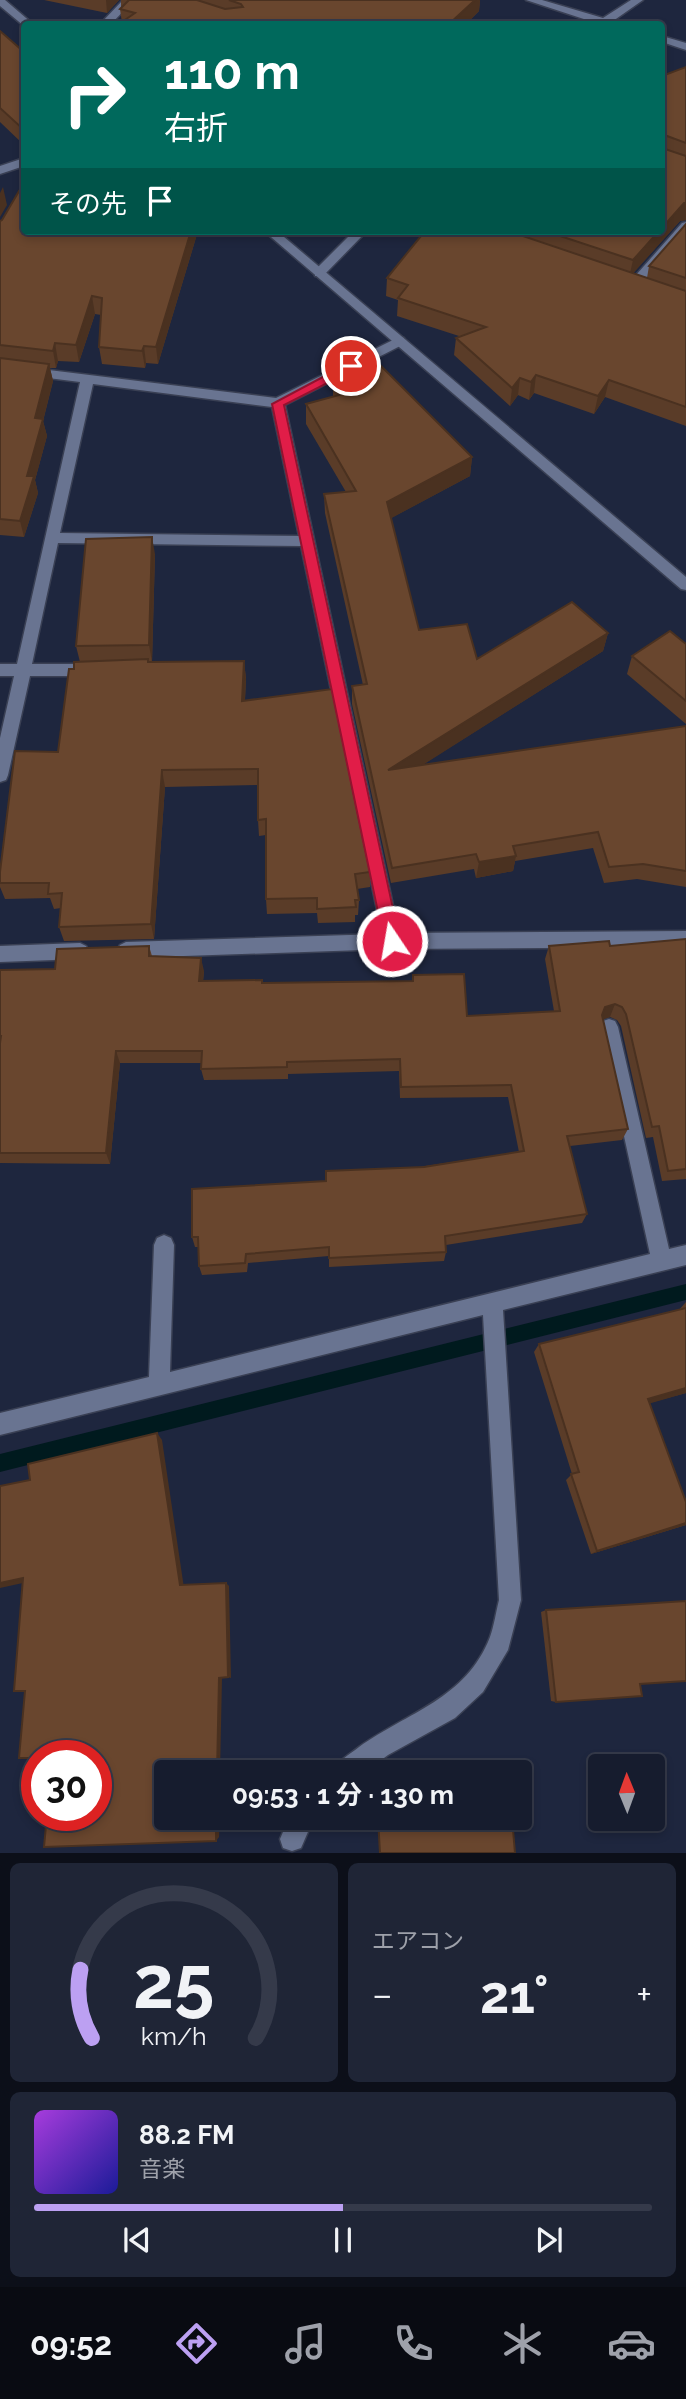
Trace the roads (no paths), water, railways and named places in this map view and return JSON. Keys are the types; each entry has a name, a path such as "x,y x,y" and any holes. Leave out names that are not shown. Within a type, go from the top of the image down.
{"street":[{"path":"107,21 129,0"},
{"path":"531,0 601,21"},
{"path":"611,21 638,0"},
{"path":"0,1 23,21"},
{"path":"665,40 686,47"},
{"path":"0,170 21,163"},
{"path":"632,286 686,226"},
{"path":"275,235 686,584"},
{"path":"319,273 357,235"},
{"path":"0,368 278,404 399,341"},
{"path":"0,775 87,379"},
{"path":"278,404 392,941"},
{"path":"53,538 307,541"},
{"path":"0,670 111,670"},
{"path":"0,954 392,941 686,939"},
{"path":"610,1027 662,1261"},
{"path":"159,1385 164,1245"},
{"path":"0,1424 686,1255"},
{"path":"362,1760 447,1710 475,1684 500,1642 510,1600 492,1303"}],"waterway":[{"path":"0,1463 686,1292"}]}
